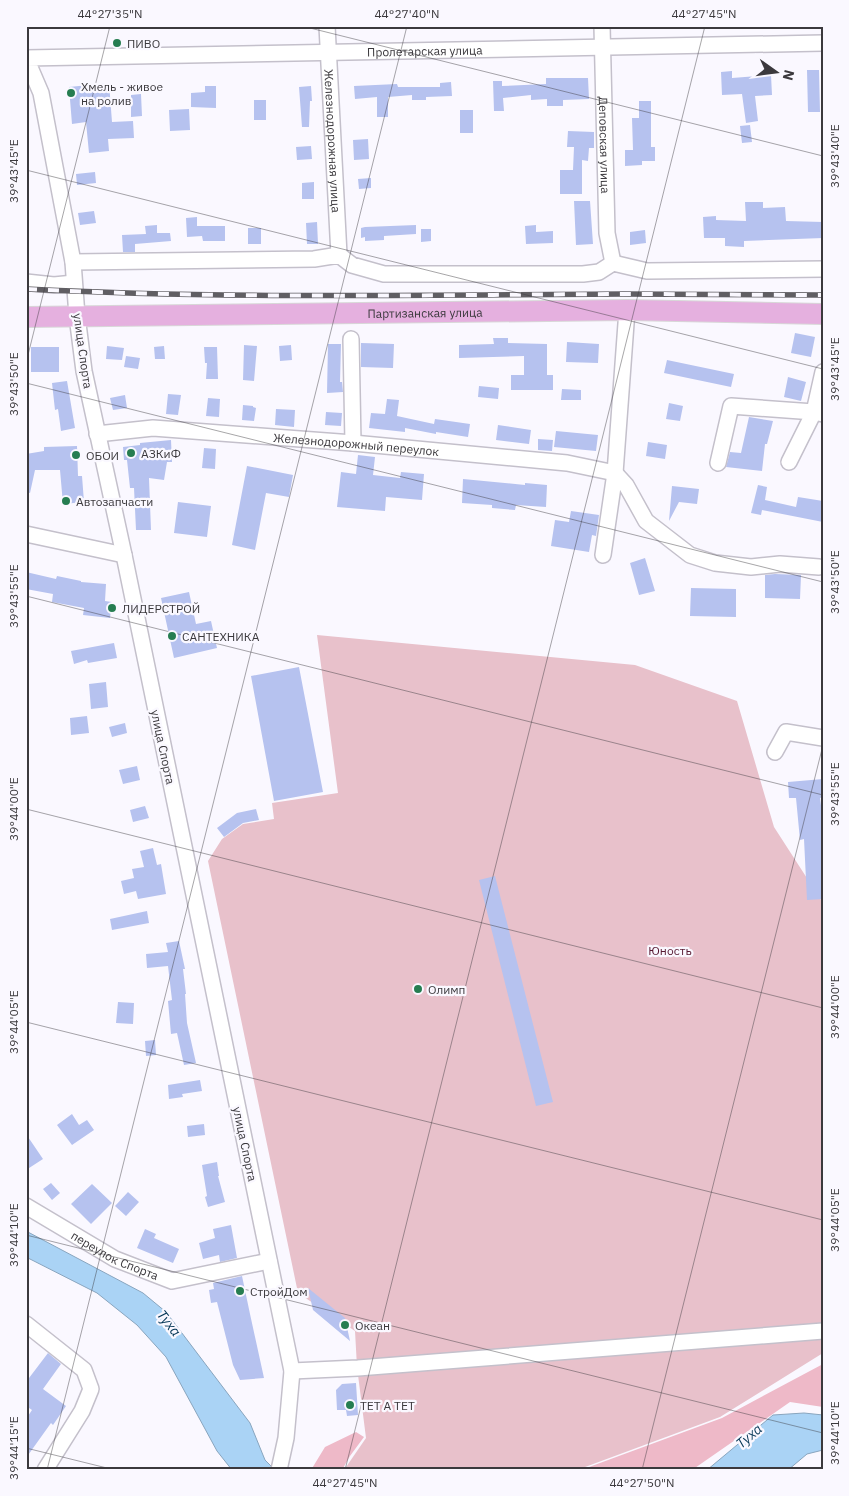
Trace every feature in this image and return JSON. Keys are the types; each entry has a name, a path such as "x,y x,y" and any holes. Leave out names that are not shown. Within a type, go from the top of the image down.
{"main road":[{"name":"Партизанская улица","path":"26,317 627,310 823,314"}],"street":[{"name":"Железнодорожная улица","path":"327,26 339,255"},
{"name":"Деповская улица","path":"602,26 607,233 614,263"},
{"name":"Пролетарская улица","path":"26,58 823,43"},
{"name":"улица Спорта","path":"26,58 41,93 73,262 84,372 124,555 292,1371 286,1438 279,1470"},
{"path":"73,262 296,260 339,255 352,265 384,274 584,274 599,272 614,263 647,271 823,269"},
{"path":"26,282 54,285 74,283"},
{"path":"603,555 615,473 627,310"},
{"path":"351,339 353,443"},
{"path":"789,462 818,413 823,372"},
{"path":"718,463 731,406 818,413"},
{"name":"Железнодорожный переулок","path":"97,434 153,428 353,443 567,463 615,473"},
{"path":"615,473 626,485 646,521 690,555 715,563 751,567 780,564 819,568"},
{"path":"26,534 124,555"},
{"path":"775,752 786,732 823,738"},
{"name":"переулок Спорта","path":"26,1206 115,1259 172,1281 269,1261"},
{"path":"26,1324 84,1370 91,1389 82,1411 45,1470"},
{"path":"292,1371 358,1368 823,1331"}],"green space":[{"name":"Юность","path":"317,635 635,665 737,701 774,827 823,903 823,1353 720,1417 577,1470 344,1470 366,1438 357,1367 355,1331 298,1293 208,861 222,839 243,824 274,819 272,803 338,793"}],"shaded area":[{"path":"823,1364 823,1407 790,1402 692,1470 581,1470 722,1418"},
{"path":"356,1432 364,1437 342,1470 311,1470 325,1447"}],"water":[{"name":"Туха","path":"26,1231 143,1293 166,1312 250,1423 265,1460 275,1470 232,1470 217,1451 166,1357 137,1325 97,1293 26,1257"},
{"name":"Туха","path":"804,1413 823,1415 823,1450 807,1454 788,1470 707,1470 773,1415"}],"building":[{"path":"807,70 819,70 820,112 808,112"},
{"path":"732,71 732,78 771,75 772,95 755,96 758,121 746,123 742,94 722,95 721,72"},
{"path":"546,78 588,78 589,99 563,100 563,106 547,106 547,99 531,100 531,95 503,98 504,111 494,111 493,81 502,81 502,86 546,84"},
{"path":"451,82 452,96 426,97 426,100 412,100 412,95 388,97 388,117 377,117 377,97 355,99 354,86 397,84 398,87 440,87 440,83"},
{"path":"109,83 112,122 133,121 134,138 108,139 109,151 89,153 86,122 72,124 69,87"},
{"path":"205,86 216,86 216,108 191,107 191,93 205,92"},
{"path":"311,86 312,101 310,101 309,127 302,127 299,87"},
{"path":"141,94 142,116 131,117 131,95"},
{"path":"254,100 266,100 266,120 254,120"},
{"path":"639,101 651,101 651,147 655,147 655,161 642,161 642,165 625,166 625,150 633,150 632,118 639,118"},
{"path":"189,109 190,130 170,131 169,110"},
{"path":"460,110 473,110 473,133 460,133"},
{"path":"750,125 752,142 742,143 740,126"},
{"path":"568,131 594,132 594,148 589,148 588,161 582,160 582,194 560,194 560,170 573,170 574,147 567,147"},
{"path":"368,139 369,159 354,160 353,140"},
{"path":"311,146 312,159 297,160 296,147"},
{"path":"95,172 96,183 77,185 76,174"},
{"path":"371,178 371,188 359,189 358,179"},
{"path":"314,182 314,199 302,199 302,183"},
{"path":"574,201 590,201 593,244 576,245"},
{"path":"745,202 763,202 763,208 785,207 786,221 823,222 823,238 744,241 744,247 725,246 725,238 704,238 703,217 716,216 716,220 746,221"},
{"path":"94,211 96,223 80,225 78,213"},
{"path":"197,217 197,226 225,226 225,241 203,241 202,236 187,237 186,218"},
{"path":"317,222 318,244 307,244 306,223"},
{"path":"157,225 157,233 170,233 171,241 135,244 135,252 123,252 122,235 146,234 145,226"},
{"path":"416,225 416,234 384,236 384,240 365,241 365,237 361,238 361,228 365,227"},
{"path":"536,225 536,232 553,231 553,243 526,244 525,226"},
{"path":"248,228 261,228 261,244 248,244"},
{"path":"421,229 431,229 431,241 421,242"},
{"path":"645,230 646,243 630,245 630,232"},
{"path":"795,333 815,337 811,357 791,353"},
{"path":"493,338 508,338 508,343 547,344 547,375 553,375 553,390 511,390 511,375 524,375 524,356 459,358 459,345 494,344"},
{"path":"567,342 599,344 598,363 566,362"},
{"path":"361,343 394,344 393,368 361,367"},
{"path":"328,344 341,344 340,382 342,382 343,392 327,393"},
{"path":"244,345 257,346 254,381 243,380"},
{"path":"291,345 292,360 280,361 279,346"},
{"path":"107,346 124,348 122,360 106,359"},
{"path":"164,346 165,359 155,359 154,347"},
{"path":"31,347 59,347 59,372 31,372"},
{"path":"204,347 217,347 218,379 206,379 207,363 205,363"},
{"path":"126,356 140,358 138,369 124,367"},
{"path":"667,360 734,374 731,387 664,373"},
{"path":"788,377 806,382 801,401 784,397"},
{"path":"67,381 75,428 61,431 58,409 55,410 52,383"},
{"path":"479,386 499,388 498,399 478,397"},
{"path":"562,389 581,390 581,400 561,400"},
{"path":"168,394 181,395 178,415 166,414"},
{"path":"125,395 127,408 113,410 110,398"},
{"path":"208,398 220,399 219,417 206,416"},
{"path":"387,399 399,400 397,416 434,424 435,419 470,424 468,437 436,432 436,434 405,428 405,432 369,428 371,413 385,414"},
{"path":"669,403 683,406 680,421 666,419"},
{"path":"243,405 256,408 254,421 242,420"},
{"path":"276,409 295,410 294,427 275,425"},
{"path":"326,412 342,413 341,426 325,425"},
{"path":"749,417 773,421 767,444 765,444 762,471 726,467 730,452 741,453"},
{"path":"498,425 531,430 529,444 496,440"},
{"path":"556,431 598,435 596,451 554,447"},
{"path":"538,439 553,440 552,451 538,450"},
{"path":"171,440 172,462 167,462 164,480 149,478 151,530 136,530 134,488 130,488 127,460 124,460 123,447 140,445 140,443"},
{"path":"648,442 667,445 665,459 646,456"},
{"path":"77,446 78,476 82,476 84,502 63,504 60,470 35,470 30,493 26,492 26,454 44,451 44,447"},
{"path":"204,448 216,449 215,469 202,468"},
{"path":"358,455 375,457 373,475 400,478 401,472 424,474 422,500 386,497 385,511 337,507 341,472 356,474"},
{"path":"247,466 293,475 289,497 266,493 255,550 232,545"},
{"path":"463,479 525,485 525,483 547,485 546,507 516,505 515,510 492,508 492,505 462,503"},
{"path":"758,485 767,487 765,500 796,507 798,497 823,501 823,522 762,510 761,515 751,513"},
{"path":"672,486 699,489 697,504 679,502 669,521"},
{"path":"178,502 211,506 207,537 174,533"},
{"path":"571,511 599,515 596,536 592,535 589,552 551,546 555,520 569,522"},
{"path":"645,558 655,591 639,595 630,563"},
{"path":"26,572 56,579 57,576 81,582 106,584 105,601 112,602 110,618 83,615 84,608 52,602 53,594 26,589"},
{"path":"765,575 801,575 800,599 765,598"},
{"path":"691,588 736,589 736,617 690,616"},
{"path":"189,592 196,624 211,621 217,648 174,658 161,598"},
{"path":"114,643 117,658 88,663 87,660 74,664 71,651"},
{"path":"299,667 323,792 274,801 251,676"},
{"path":"106,682 108,707 91,709 89,684"},
{"path":"87,716 89,733 71,735 70,718"},
{"path":"125,723 127,733 112,737 109,727"},
{"path":"137,766 140,780 123,784 119,770"},
{"path":"823,779 823,797 820,798 823,820 823,899 807,900 804,839 800,840 796,798 789,798 788,782"},
{"path":"145,806 149,818 133,822 130,810"},
{"path":"256,809 259,820 243,823 224,837 217,828 237,813"},
{"path":"153,848 157,865 161,864 166,894 138,899 136,891 124,894 121,881 134,878 132,869 144,867 140,851"},
{"path":"495,876 553,1102 536,1106 479,880"},
{"path":"147,911 149,923 112,930 110,919"},
{"path":"179,941 185,969 183,969 187,1023 196,1063 184,1065 177,1033 171,1034 168,1001 172,1000 168,966 147,968 146,954 168,952 166,943"},
{"path":"118,1002 134,1003 133,1024 116,1023"},
{"path":"155,1040 156,1055 146,1056 145,1041"},
{"path":"200,1080 202,1091 182,1094 183,1097 169,1099 168,1085"},
{"path":"72,1114 79,1125 87,1120 94,1130 72,1145 57,1125"},
{"path":"204,1124 205,1135 188,1137 187,1126"},
{"path":"26,1134 43,1159 26,1170"},
{"path":"217,1162 218,1176 225,1202 208,1207 205,1197 207,1196 202,1165"},
{"path":"51,1183 60,1193 52,1200 43,1189"},
{"path":"92,1184 112,1203 91,1224 71,1204"},
{"path":"128,1192 139,1202 126,1216 115,1206"},
{"path":"231,1225 237,1258 220,1262 219,1255 203,1259 199,1243 215,1238 213,1229"},
{"path":"145,1229 156,1234 154,1238 179,1249 173,1263 137,1248"},
{"path":"242,1276 264,1378 240,1380 233,1365 217,1302 211,1303 209,1290 214,1289 213,1283"},
{"path":"308,1288 345,1318 350,1341 313,1310"},
{"path":"48,1353 61,1364 43,1389 66,1406 53,1425 51,1423 26,1458 26,1419 32,1410 26,1406 26,1382"},
{"path":"356,1383 358,1415 347,1416 346,1410 337,1410 336,1390 342,1384"}],"railway":[{"path":"26,289 250,295 823,295"}],"place":[{"name":"ПИВО","path":"117,43"},
{"name":"Хмель - живое на ролив","path":"71,93"},
{"name":"АЗКиФ","path":"131,453"},
{"name":"ОБОИ","path":"76,455"},
{"name":"Автозапчасти","path":"66,501"},
{"name":"ЛИДЕРСТРОЙ","path":"112,608"},
{"name":"САНТЕХНИКА","path":"172,636"},
{"name":"Олимп","path":"418,989"},
{"name":"СтройДом","path":"240,1291"},
{"name":"Океан","path":"345,1325"},
{"name":"ТЕТ А ТЕТ","path":"350,1405"}]}
